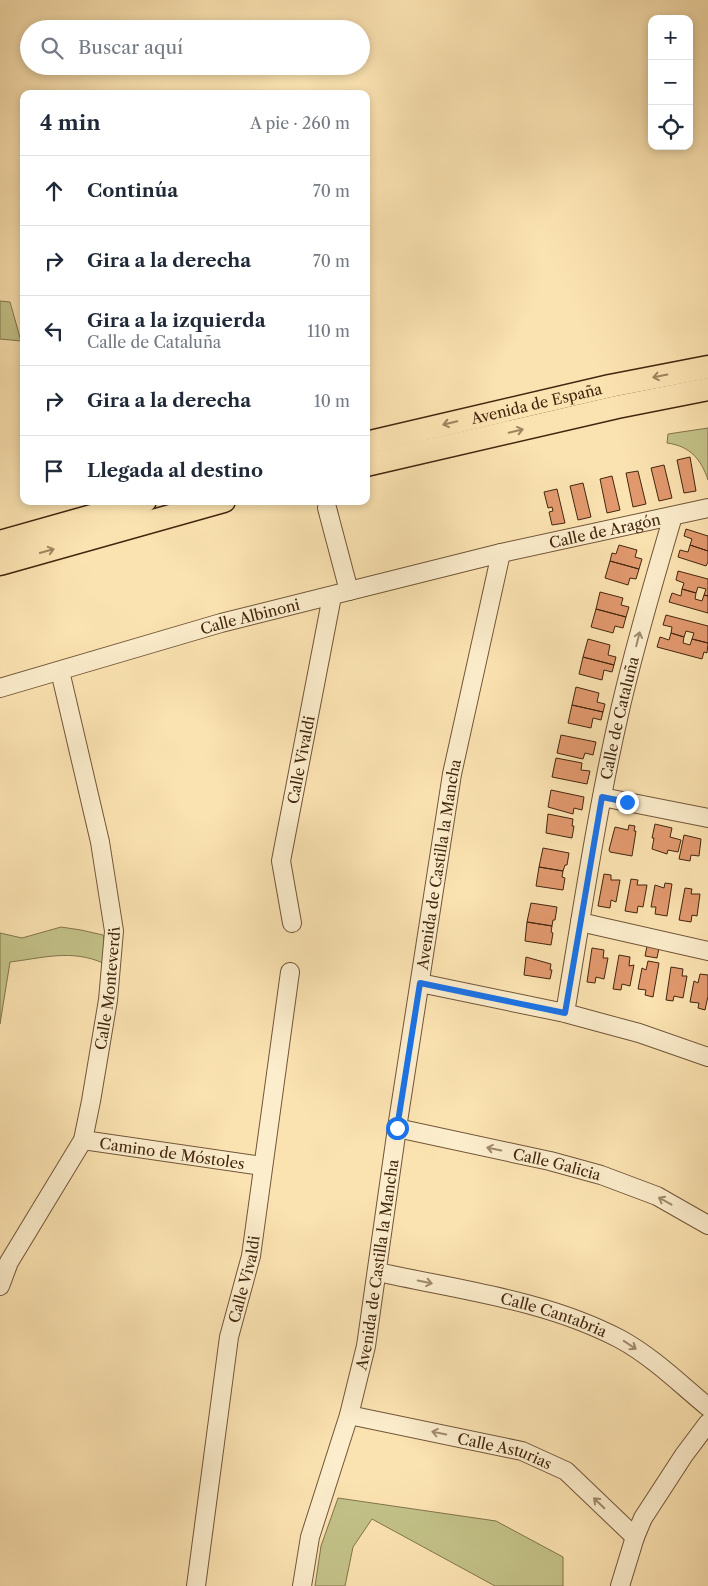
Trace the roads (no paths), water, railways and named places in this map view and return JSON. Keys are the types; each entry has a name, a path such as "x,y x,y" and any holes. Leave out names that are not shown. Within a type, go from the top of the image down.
{"main road":[{"name":"Avenida de España","path":"370,442 610,386 708,367"},
{"name":"Avenida de España","path":"370,464 617,407 708,389"},
{"path":"0,542 131,505"},
{"path":"0,564 210,505"}],"street":[{"path":"327,508 340,593"},
{"name":"Calle de Aragón","path":"501,553 708,508"},
{"name":"Calle de Cataluña","path":"565,1013 602,797 622,701 672,516"},
{"name":"Calle Albinoni","path":"0,688 221,623 501,553"},
{"name":"Avenida de Castilla la Mancha","path":"302,1586 310,1537 350,1415 366,1346 397,1128 452,774 501,553"},
{"name":"Calle Vivaldi","path":"292,923 281,861 340,593"},
{"name":"Calle Monteverdi","path":"0,1286 9,1262 83,1140 92,1101 108,1000 114,931 100,842 60,671"},
{"path":"602,797 708,818"},
{"path":"580,922 708,951"},
{"name":"Calle Vivaldi","path":"196,1586 229,1337 251,1256 290,972"},
{"path":"420,983 565,1013 639,1033 708,1057"},
{"name":"Calle Galicia","path":"397,1128 550,1161 601,1175 657,1196 708,1225"},
{"name":"Camino de Móstoles","path":"83,1140 262,1166"},
{"name":"Calle Cantabria","path":"378,1272 526,1304 574,1319 621,1340 664,1368 708,1407"},
{"name":"Calle Asturias","path":"350,1415 522,1451 566,1471 635,1537"},
{"path":"620,1586 643,1518 684,1454 708,1423"}]}
